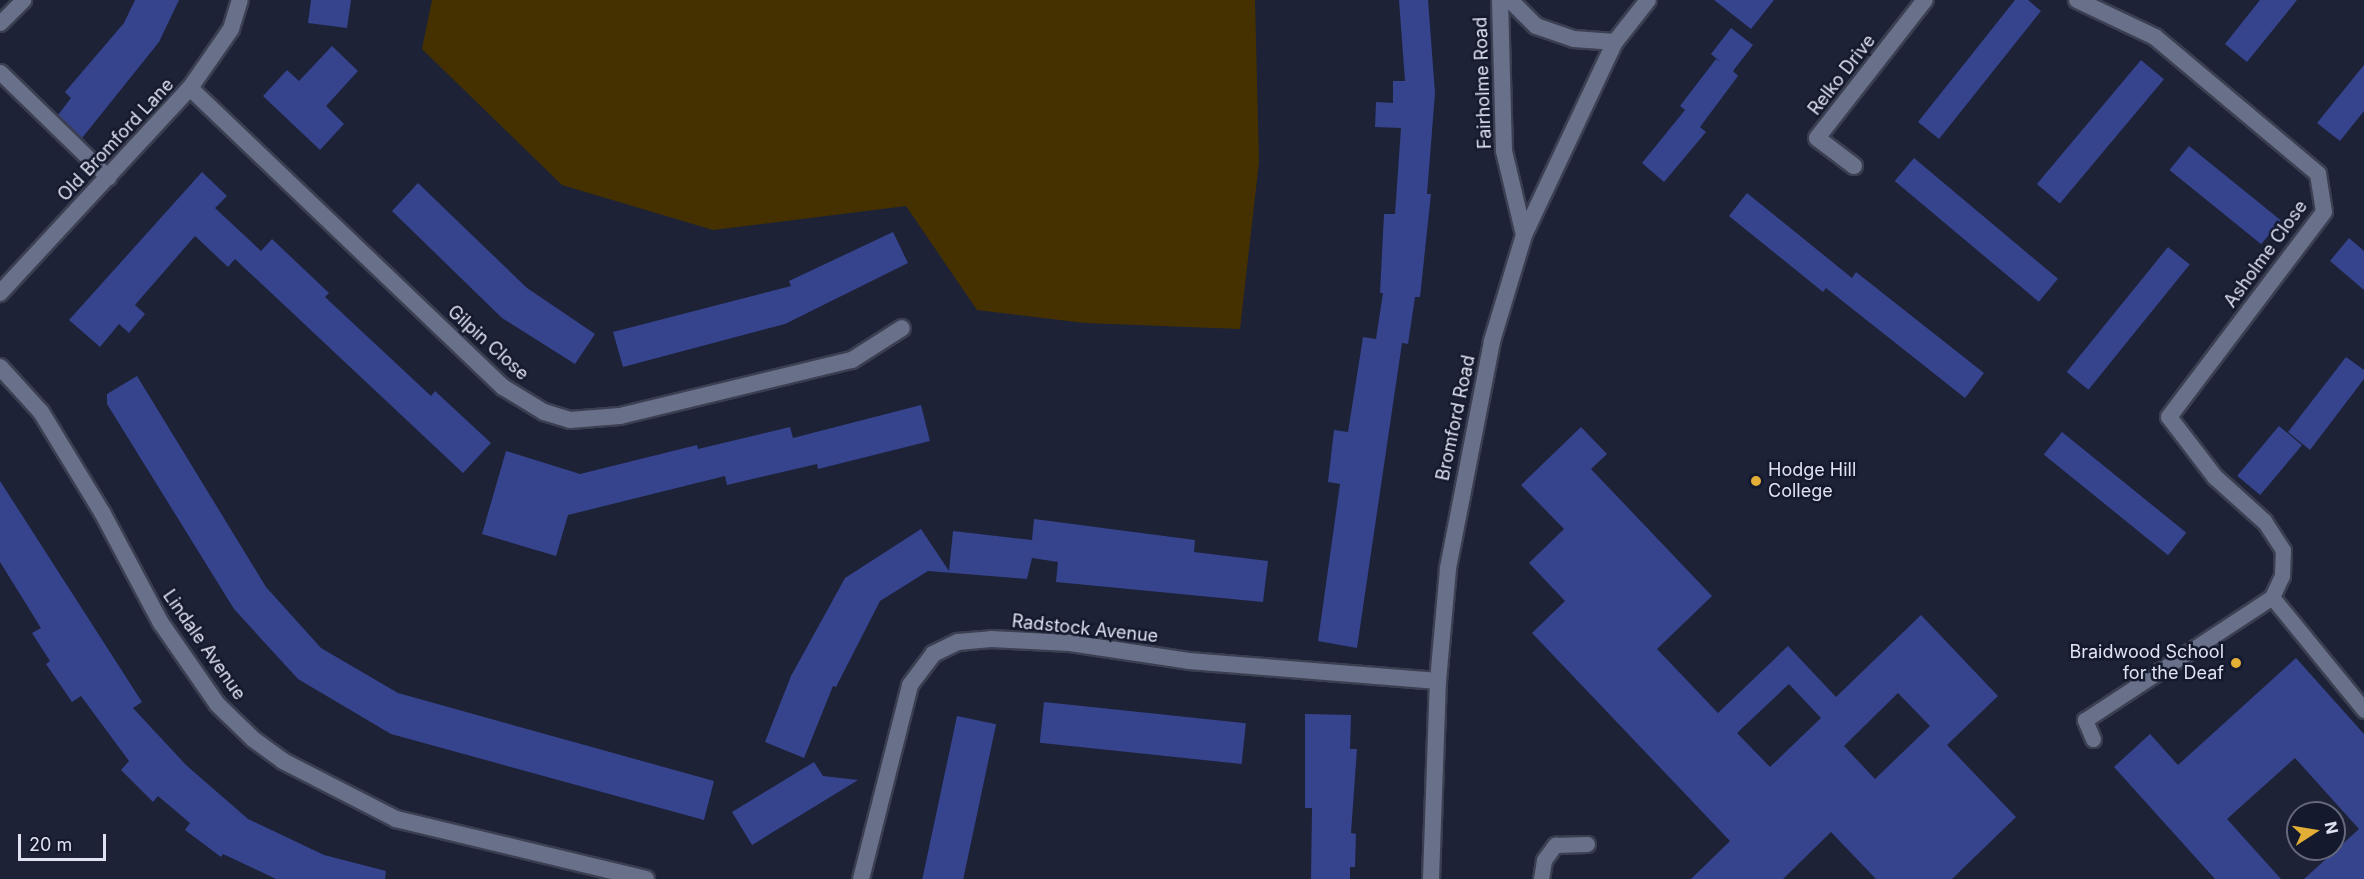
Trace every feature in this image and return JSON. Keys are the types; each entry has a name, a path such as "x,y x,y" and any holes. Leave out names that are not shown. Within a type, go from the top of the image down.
{"street":[{"name":"Old Bromford Lane","path":"0,293 190,88 231,29 240,0"},
{"name":"Fairholme Road","path":"1500,0 1504,151 1524,235"},
{"path":"1510,0 1536,26 1574,39 1615,42"},
{"name":"Bromford Road","path":"1431,879 1438,681 1448,568 1466,460 1492,341 1524,235 1615,42 1648,0"},
{"name":"Relko Drive","path":"1854,166 1817,138 1925,0"},
{"name":"Asholme Close","path":"2077,0 2155,37 2318,174 2324,212 2169,417 2215,477 2265,522"},
{"name":"Gilpin Close","path":"190,88 503,387 544,412 570,420 631,413 852,360 902,328"},
{"name":"Lindale Avenue","path":"0,367 41,412 103,514 161,623 217,704 253,739 283,761 396,819 646,879"},
{"name":"Radstock Avenue","path":"861,879 910,685 933,654 958,642 991,639 1070,643 1189,661 1438,681"}],"lane":[{"path":"0,23 23,0"},
{"path":"0,72 108,177"},
{"path":"2093,739 2085,720 2271,597 2282,576 2283,550 2265,522"},
{"path":"2271,597 2364,710"},
{"path":"1541,879 1544,860 1555,845 1587,844"}],"shaded area":[{"path":"432,0 1255,0 1259,162 1240,329 1085,323 977,310 906,206 713,230 562,185 422,49"}],"building":[{"path":"135,0 179,0 159,42 82,138 58,115 71,98 65,92 124,23"},
{"path":"311,0 351,0 347,28 308,23"},
{"path":"1399,0 1428,0 1435,93 1427,194 1431,194 1420,297 1415,297 1408,344 1402,343 1357,648 1318,641 1340,484 1328,482 1334,430 1348,432 1363,337 1376,339 1383,293 1380,293 1384,214 1395,214 1401,128 1375,127 1376,102 1393,103 1393,81 1405,81"},
{"path":"1714,0 1774,0 1751,29"},
{"path":"2015,0 2028,0 2041,11 1939,139 1918,122"},
{"path":"2260,0 2297,0 2247,62 2225,44"},
{"path":"1731,28 1753,45 1733,71 1738,76 1700,127 1706,132 1664,182 1642,163 1685,110 1680,106 1716,59 1722,63 1711,54"},
{"path":"332,46 358,71 326,106 344,124 320,150 263,96 287,70 299,81"},
{"path":"2141,60 2164,79 2060,203 2037,184"},
{"path":"2364,65 2364,111 2340,141 2317,123"},
{"path":"2189,146 2281,220 2261,244 2169,170"},
{"path":"1914,158 2058,279 2039,302 1895,181"},
{"path":"202,172 227,196 215,208 261,251 272,239 329,293 325,297 431,396 435,391 491,443 463,473 235,259 228,267 195,236 135,305 145,314 129,333 119,324 100,347 69,320"},
{"path":"418,183 527,288 595,334 575,364 502,318 392,211"},
{"path":"1747,193 1852,278 1856,272 1984,373 1965,398 1826,288 1823,292 1729,216"},
{"path":"893,232 908,263 785,324 623,367 613,332 791,286 789,281"},
{"path":"2349,238 2364,251 2364,290 2330,261"},
{"path":"2168,247 2190,265 2088,390 2067,372"},
{"path":"2346,357 2364,370 2364,379 2310,450 2288,432"},
{"path":"137,376 266,587 321,648 398,693 714,781 704,820 391,734 298,679 234,609 107,404 107,394"},
{"path":"921,405 930,441 818,469 817,464 727,485 725,476 568,515 556,556 482,534 506,451 580,474 697,445 698,449 790,427 793,438"},
{"path":"2279,426 2302,445 2260,495 2237,476"},
{"path":"1581,427 1607,454 1591,469 1712,596 1657,649 1718,713 1788,646 1836,697 1921,615 1998,696 1947,745 2016,817 1952,879 1876,879 1831,832 1783,879 1691,879 1730,841 1532,633 1565,601 1529,563 1564,529 1521,485","holes":["1789,684 1821,718 1770,767 1737,733","1898,693 1930,726 1875,779 1844,746"]},
{"path":"2062,432 2186,533 2168,555 2044,455"},
{"path":"0,481 142,702 133,708 186,765 248,819 324,855 386,871 385,879 276,879 223,854 221,857 185,830 190,823 158,796 153,802 121,770 129,761 81,696 72,702 46,664 50,661 32,633 41,628 0,562"},
{"path":"1034,519 1195,540 1194,552 1268,561 1263,602 1056,582 1058,562 1032,558 1027,579 928,571 880,601 836,687 833,686 804,758 765,742 791,676 845,578 921,529 949,571 953,531 1032,540"},
{"path":"2296,658 2364,734 2364,879 2304,879 2324,861 2346,861 2346,841 2359,829 2346,815 2346,801 2334,801 2295,758 2227,819 2281,879 2215,879 2114,767 2150,734 2178,765"},
{"path":"1044,702 1246,723 1242,764 1040,743"},
{"path":"1305,714 1351,715 1350,749 1357,749 1351,833 1356,834 1355,867 1350,867 1350,879 1311,879 1312,808 1305,808"},
{"path":"957,716 996,724 963,879 922,879"},
{"path":"814,762 823,776 858,780 752,845 732,812"}],"place":[{"name":"Hodge Hill College","path":"1756,481"},
{"name":"Braidwood School for the Deaf","path":"2236,663"}]}
